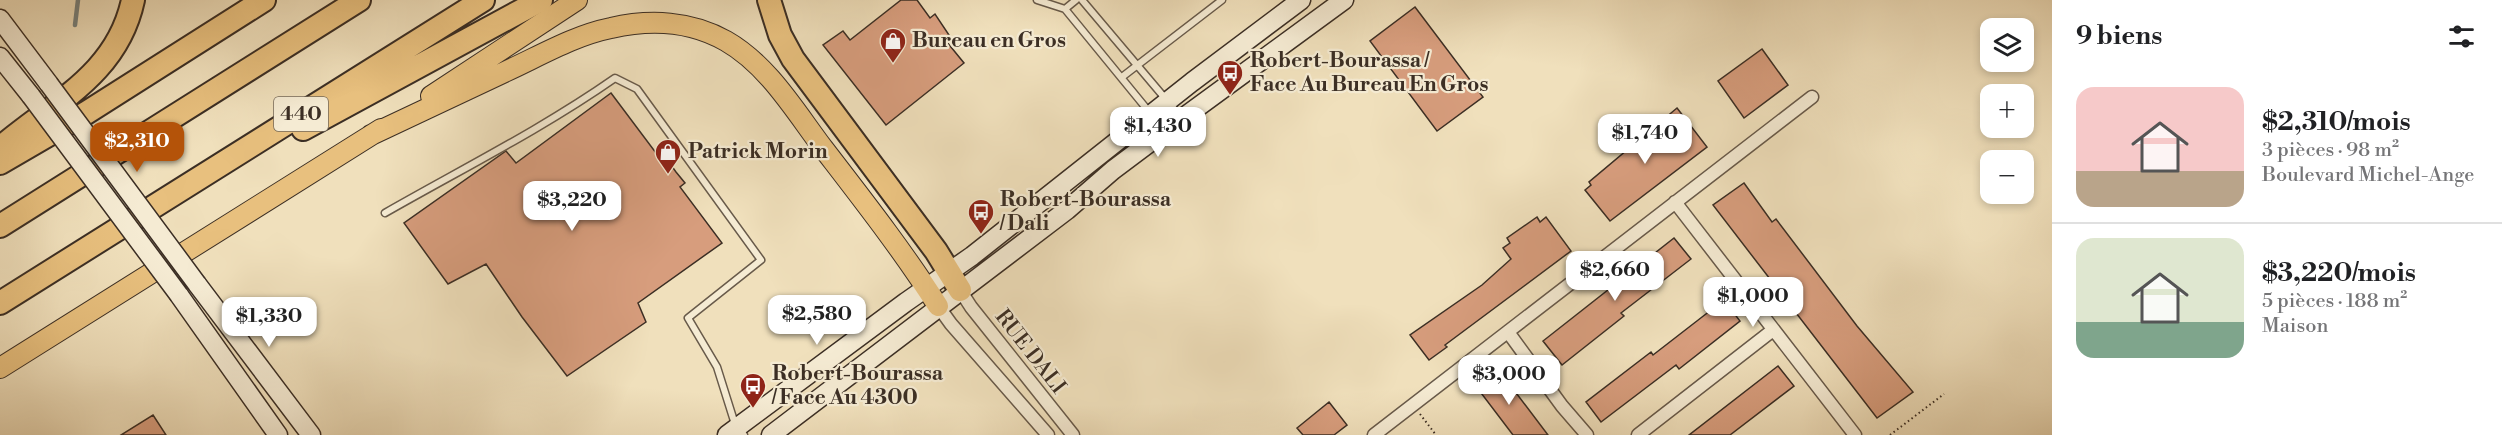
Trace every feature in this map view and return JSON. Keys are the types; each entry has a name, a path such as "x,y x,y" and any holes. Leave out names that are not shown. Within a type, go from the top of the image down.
{"highway":[{"path":"0,148 85,81 105,62 120,40 133,0"},
{"path":"0,163 86,113 264,0"},
{"path":"0,226 359,0"},
{"name":"440","path":"0,303 483,0"},
{"path":"120,228 541,0"},
{"path":"769,0 776,25 793,59 955,281"}],"main road":[{"path":"0,368 371,135 577,0"},
{"path":"371,135 547,52 596,32 649,23 673,24 697,29 718,37 736,48 770,80 913,266 938,306"}],"street":[{"path":"771,435 938,306 955,281 1151,114 1301,0"},
{"path":"737,433 926,287 955,281 1067,210 1182,118 1344,0"},
{"path":"0,19 311,435"},
{"path":"0,57 179,295 278,435"},
{"path":"1374,435 1812,97"},
{"path":"1675,202 1855,435"},
{"name":"RUE DALI","path":"955,281 992,334 1073,435"},
{"name":"RUE DALI","path":"938,306 1048,435"},
{"path":"1638,435 1773,330"},
{"path":"1508,332 1562,406 1587,435"}],"lane":[{"path":"1037,0 1065,9 1165,131"},
{"path":"1065,9 1076,0"},
{"path":"1082,0 1182,118"},
{"path":"1122,77 1222,0"},
{"path":"385,213 489,153 565,113 615,78 637,89 761,260 688,318 717,367 737,433"}],"path":[{"path":"1890,435 1944,394"},
{"path":"1413,405 1436,435"}],"building":[{"path":"901,0 917,0 930,18 935,14 951,38 946,41 964,63 886,125 823,45 843,31 850,40"},
{"path":"1415,7 1483,97 1437,131 1370,41"},
{"path":"1762,49 1788,85 1744,118 1718,81"},
{"path":"611,93 662,161 666,158 685,183 680,187 722,243 638,303 646,322 567,376 522,317 486,264 448,284 404,223 506,151 516,163"},
{"path":"1677,108 1707,147 1610,221 1585,190 1591,185 1589,182"},
{"path":"1744,183 1772,222 1776,219 1857,326 1913,392 1877,418 1713,205"},
{"path":"1537,217 1540,222 1546,217 1571,251 1445,345 1447,347 1429,360 1410,335 1482,285 1511,259 1503,248 1510,243 1507,238"},
{"path":"1674,238 1691,259 1621,313 1624,316 1562,365 1543,341"},
{"path":"1724,300 1740,321 1679,369 1676,365 1601,422 1586,402 1651,352 1653,355"},
{"path":"1778,366 1794,386 1730,435 1689,435"},
{"path":"1498,369 1548,435 1513,435 1475,385"},
{"path":"1329,402 1347,425 1334,435 1303,435 1297,428"},
{"path":"153,415 166,435 121,435"}],"waterway":[{"path":"75,25 78,0"}],"place":[{"name":"Bureau en Gros","path":"893,64"},
{"name":"Robert-Bourassa / Face Au Bureau En Gros","path":"1230,96"},
{"name":"Patrick Morin","path":"668,175"},
{"name":"Robert-Bourassa / Dali","path":"981,235"},
{"name":"Robert-Bourassa / Face Au 4300","path":"753,409"}]}
